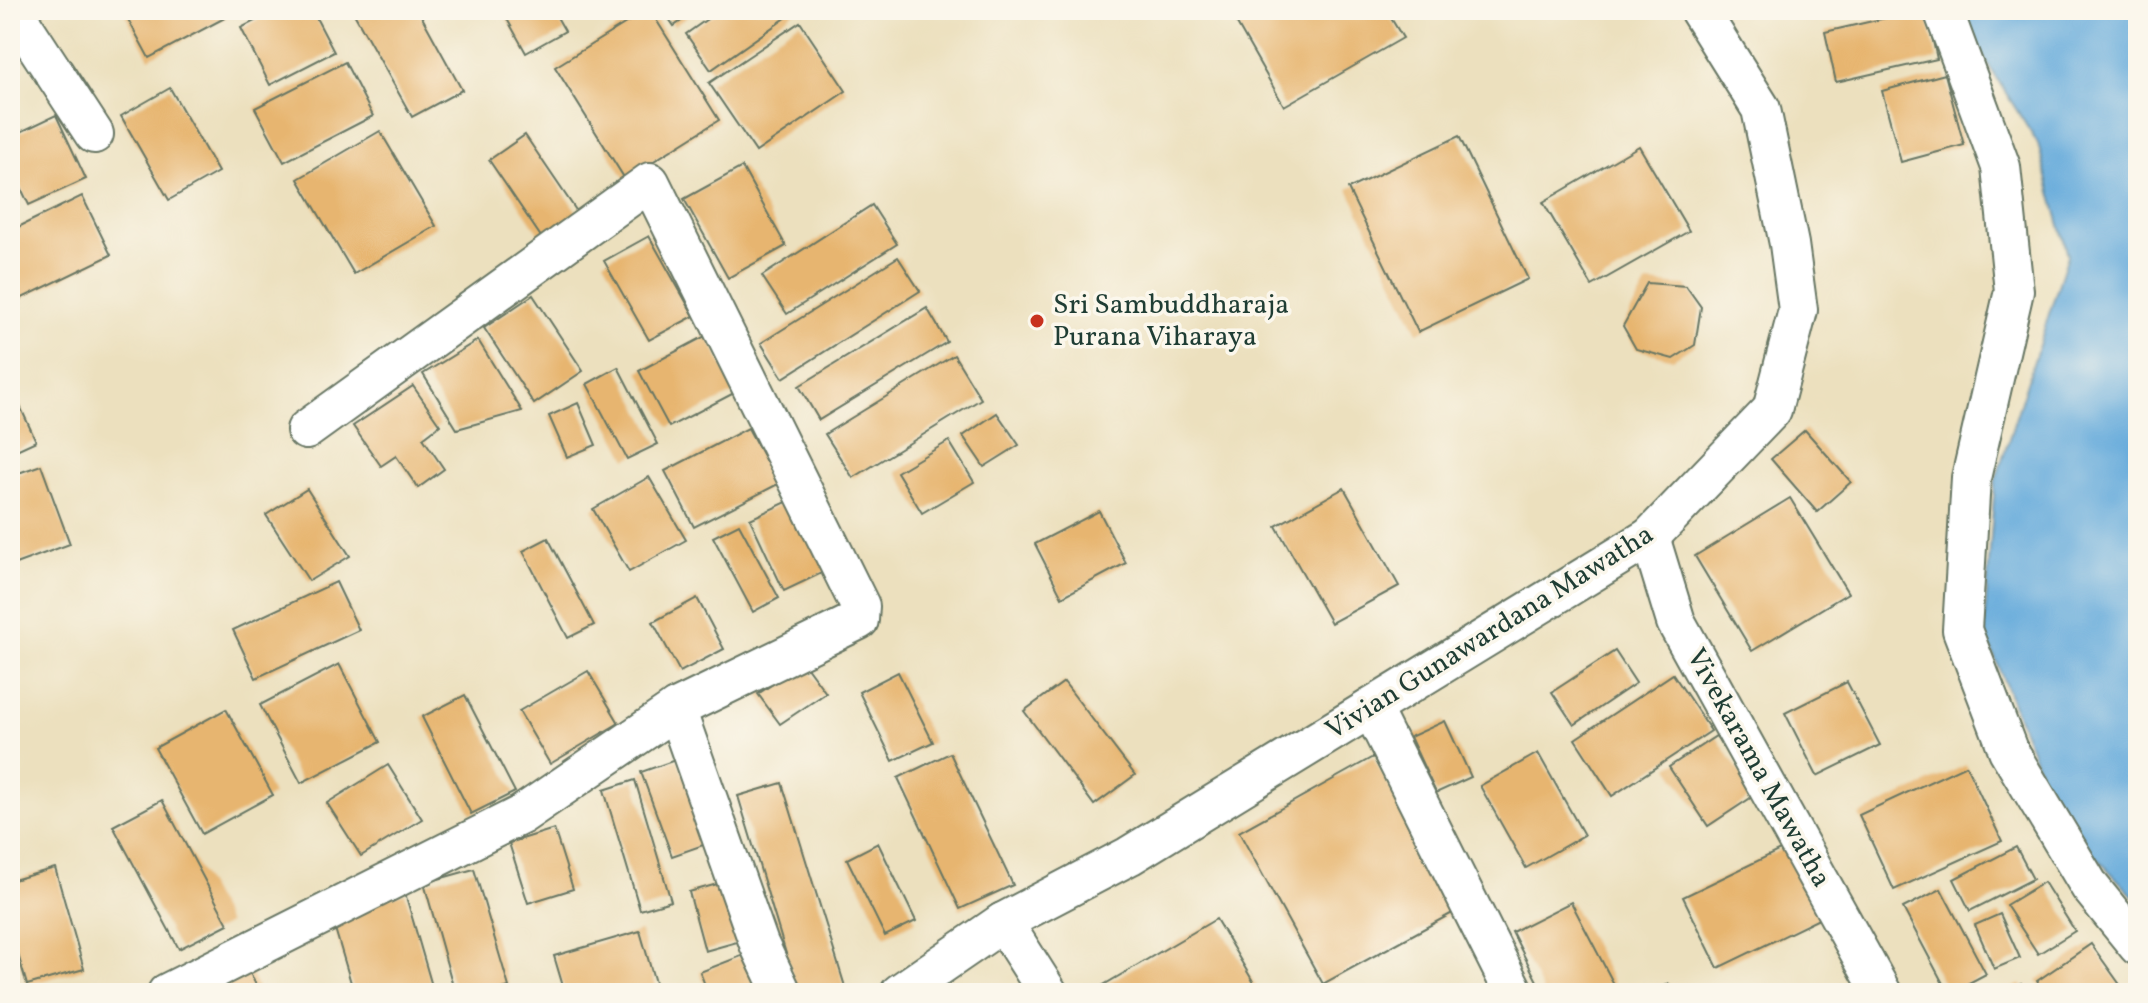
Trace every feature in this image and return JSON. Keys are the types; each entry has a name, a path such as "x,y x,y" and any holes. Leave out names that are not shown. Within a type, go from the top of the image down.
{"street":[{"path":"13,10 94,134"},
{"name":"Vivian Gunawardana Mawatha","path":"900,993 1003,922 1129,856 1650,537 1772,410 1798,310 1789,244 1761,109 1699,10"},
{"path":"1943,10 2001,167 2014,291 1971,478 1962,630 2008,750 2090,887 2138,946"},
{"path":"167,993 521,815 676,709 859,620 860,606 650,182 306,430"},
{"name":"Vivekarama Mawatha","path":"1650,537 1676,622 1882,993"},
{"path":"1371,708 1514,993"},
{"path":"676,709 759,944 782,993"},
{"path":"1003,922 1048,993"}],"water":[{"path":"1957,10 2138,10 2138,901 2057,816 1984,630 1995,482 2068,255 2038,144 1957,15"}],"building":[{"path":"123,10 235,10 236,12 149,58"},
{"path":"276,10 312,10 334,52 270,85 241,28"},
{"path":"352,10 418,10 462,90 412,117"},
{"path":"502,10 553,10 565,31 526,53"},
{"path":"650,10 719,120 625,179 555,67"},
{"path":"663,10 697,10 674,26"},
{"path":"720,10 797,10 711,70 686,34"},
{"path":"1229,10 1386,10 1403,38 1284,106"},
{"path":"1926,10 1937,59 1836,82 1825,32"},
{"path":"800,22 846,91 756,152 709,83"},
{"path":"345,62 373,116 284,162 255,108"},
{"path":"1945,74 1964,145 1901,162 1882,91"},
{"path":"170,88 218,172 169,200 121,116"},
{"path":"56,115 86,179 29,205 10,165 10,137"},
{"path":"380,131 436,226 354,274 298,179"},
{"path":"525,135 586,225 550,250 489,160"},
{"path":"1459,136 1528,279 1418,332 1348,189"},
{"path":"1639,146 1689,231 1592,286 1543,202"},
{"path":"742,167 786,246 728,278 684,199"},
{"path":"82,196 111,255 10,304 10,231"},
{"path":"872,205 897,244 787,314 762,276"},
{"path":"649,236 694,316 649,340 604,261"},
{"path":"898,257 920,291 783,378 761,343"},
{"path":"1647,283 1686,286 1701,307 1695,345 1673,359 1636,349 1623,326"},
{"path":"533,295 583,371 534,404 484,328"},
{"path":"927,308 947,342 819,420 799,386"},
{"path":"707,335 736,392 669,427 639,371"},
{"path":"478,340 522,411 457,429 423,374"},
{"path":"954,355 981,399 853,478 825,434"},
{"path":"618,367 658,444 627,459 587,384"},
{"path":"413,386 440,425 423,438 444,469 418,488 396,456 381,466 353,426"},
{"path":"578,403 596,445 567,457 549,416"},
{"path":"19,404 36,441 10,453 10,408"},
{"path":"997,413 1019,445 984,467 963,436"},
{"path":"748,428 778,484 694,527 665,471"},
{"path":"1805,430 1851,482 1817,512 1771,459"},
{"path":"949,441 974,482 922,513 897,472"},
{"path":"41,465 70,544 10,566 10,476"},
{"path":"649,477 686,540 629,572 593,509"},
{"path":"1344,488 1399,586 1331,623 1276,526"},
{"path":"307,489 350,556 309,581 266,515"},
{"path":"1790,498 1848,593 1752,651 1695,556"},
{"path":"793,499 828,570 784,591 750,519"},
{"path":"1099,511 1126,563 1062,597 1035,544"},
{"path":"739,524 779,598 753,612 713,537"},
{"path":"548,538 594,625 568,638 523,551"},
{"path":"336,582 359,630 256,678 233,630"},
{"path":"697,598 724,649 680,672 653,622"},
{"path":"1615,651 1636,683 1574,725 1552,692"},
{"path":"804,663 826,693 780,724 758,694"},
{"path":"339,664 380,742 301,783 260,705"},
{"path":"588,671 619,723 550,764 519,711"},
{"path":"898,672 933,742 893,761 859,692"},
{"path":"1673,674 1711,731 1612,796 1575,739"},
{"path":"1064,682 1135,775 1094,805 1024,711"},
{"path":"1847,682 1880,745 1817,776 1785,713"},
{"path":"465,695 515,792 471,814 422,717"},
{"path":"226,709 273,795 202,834 155,748"},
{"path":"1445,721 1471,777 1436,793 1410,737"},
{"path":"1716,736 1755,795 1708,826 1669,767"},
{"path":"950,753 1013,885 960,909 898,778"},
{"path":"1538,753 1584,835 1526,868 1480,786"},
{"path":"1373,757 1458,910 1323,984 1239,832"},
{"path":"678,759 709,843 672,856 641,772"},
{"path":"388,765 422,819 361,856 327,803"},
{"path":"1966,765 2002,841 1894,890 1859,815"},
{"path":"635,780 671,901 640,910 604,790"},
{"path":"782,783 847,993 798,993 738,796"},
{"path":"162,800 228,924 179,949 113,826"},
{"path":"554,829 573,889 528,903 509,843"},
{"path":"878,843 916,921 885,936 847,859"},
{"path":"2016,847 2033,879 1970,911 1954,879"},
{"path":"1784,848 1819,919 1718,968 1683,897"},
{"path":"55,868 84,969 27,985 10,927 10,881"},
{"path":"474,869 509,987 489,993 455,993 424,883"},
{"path":"728,881 744,940 705,951 689,892"},
{"path":"2044,882 2075,931 2038,954 2006,905"},
{"path":"1941,889 1986,974 1950,993 1903,908"},
{"path":"405,893 434,993 354,993 331,915"},
{"path":"1571,902 1616,988 1606,993 1543,993 1512,932"},
{"path":"2000,914 2020,958 1994,969 1975,925"},
{"path":"1216,919 1260,993 1090,993"},
{"path":"640,931 658,993 565,993 554,956"},
{"path":"2091,944 2126,993 2045,993 2037,981"},
{"path":"749,953 765,993 708,993 700,972"},
{"path":"248,969 260,993 219,993 215,985"},
{"path":"1669,984 1673,993 1647,993"},
{"path":"2021,984 2025,993 2001,993"}],"place":[{"name":"Sri Sambuddharaja Purana Viharaya","path":"1037,321"}]}
